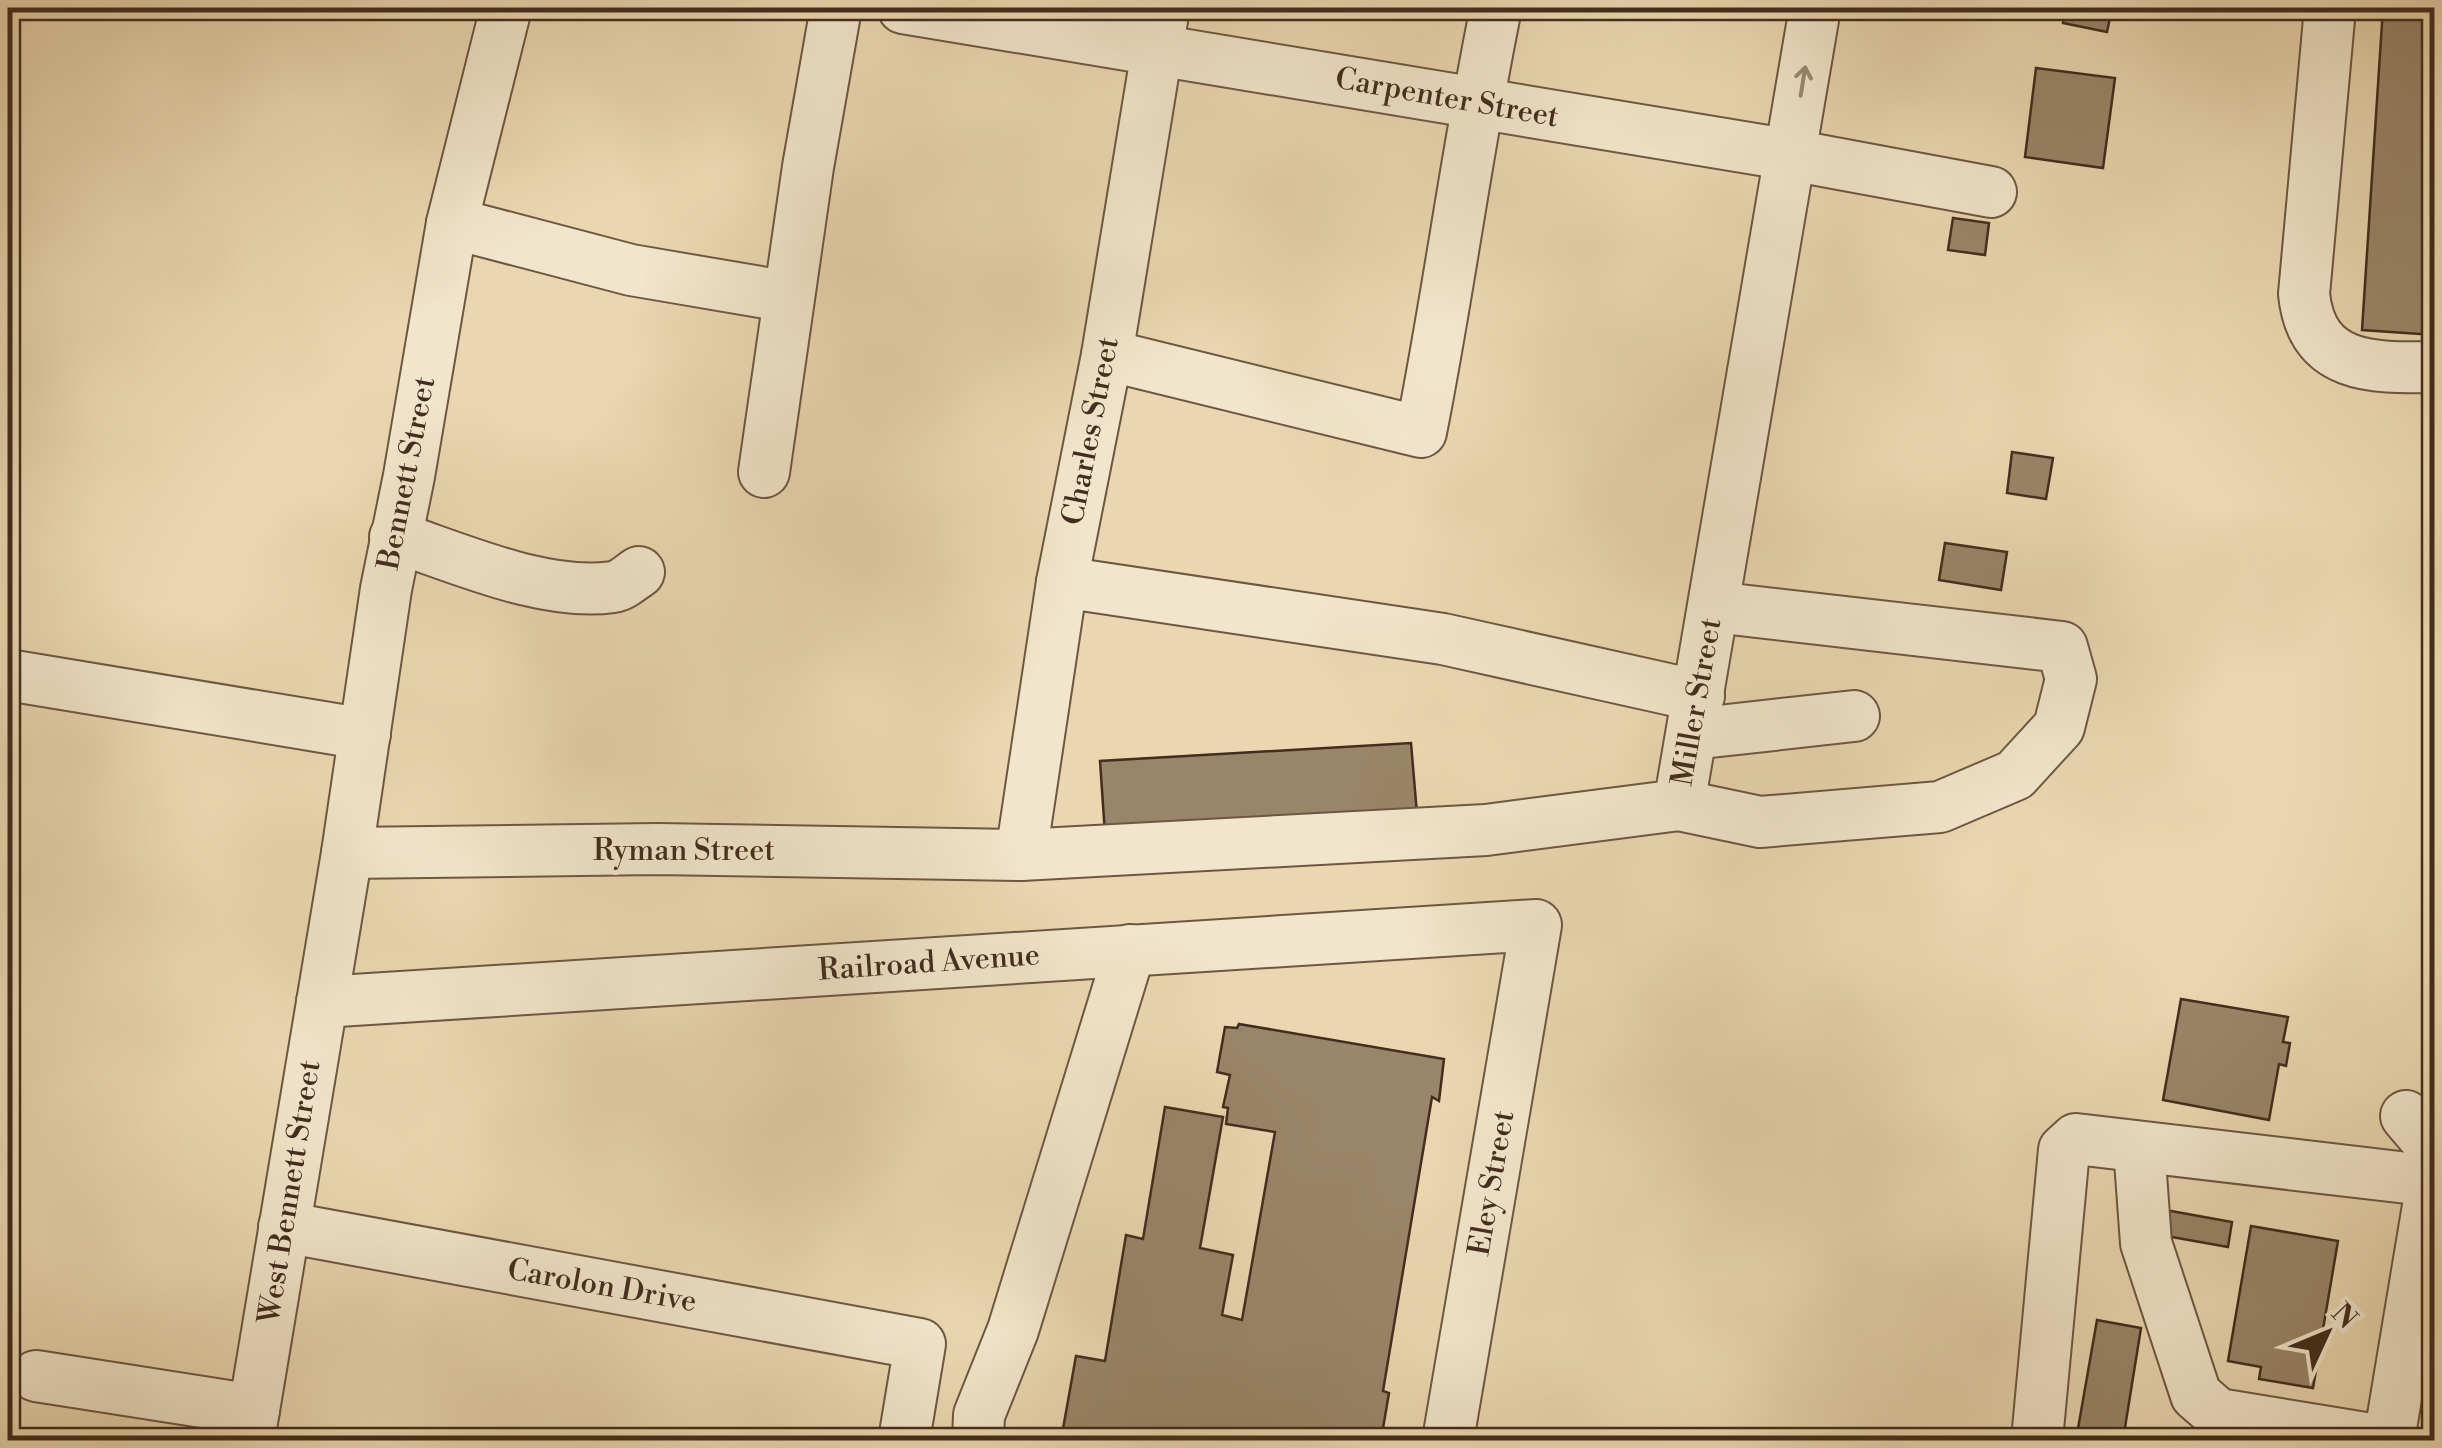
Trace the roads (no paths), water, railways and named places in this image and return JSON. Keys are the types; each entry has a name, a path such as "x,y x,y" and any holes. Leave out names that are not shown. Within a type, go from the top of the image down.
{"street":[{"name":"Bennett Street","path":"332,944 395,537 452,223 506,8"},
{"path":"764,472 836,8"},
{"name":"Carpenter Street","path":"903,8 1160,28 1476,103 1791,154 1990,192"},
{"path":"1107,354 1422,432 1476,103 1496,8"},
{"name":"Miller Street","path":"1021,854 1486,830 1679,806 1816,8"},
{"path":"2330,8 2304,294 2306,316 2316,336 2335,353 2356,363 2380,368 2434,368"},
{"name":"Charles Street","path":"1021,854 1062,582 1107,354 1160,28"},
{"path":"452,223 631,270 789,297"},
{"path":"395,537 500,572 570,588 617,587 639,572"},
{"path":"1062,582 1443,639 1696,715 1854,716"},
{"path":"1679,806 1760,822 1940,807 2016,775 2059,727 2072,678 2062,647 1714,607"},
{"path":"8,675 365,734"},
{"name":"Ryman Street","path":"347,853 657,849 1021,854"},
{"name":"Railroad Avenue","path":"322,1002 1536,925"},
{"name":"Eley Street","path":"1448,1440 1536,925"},
{"name":"West Bennett Street","path":"251,1425 332,944"},
{"path":"978,1440 980,1415 1012,1330 1130,950"},
{"path":"2037,1440 2064,1150 2076,1139 2139,1147 2427,1154 2389,1440"},
{"path":"2139,1147 2146,1243 2196,1395 2218,1414 2377,1440"},
{"name":"Carolon Drive","path":"284,1227 920,1344 904,1440"},
{"path":"36,1376 251,1425"}]}
